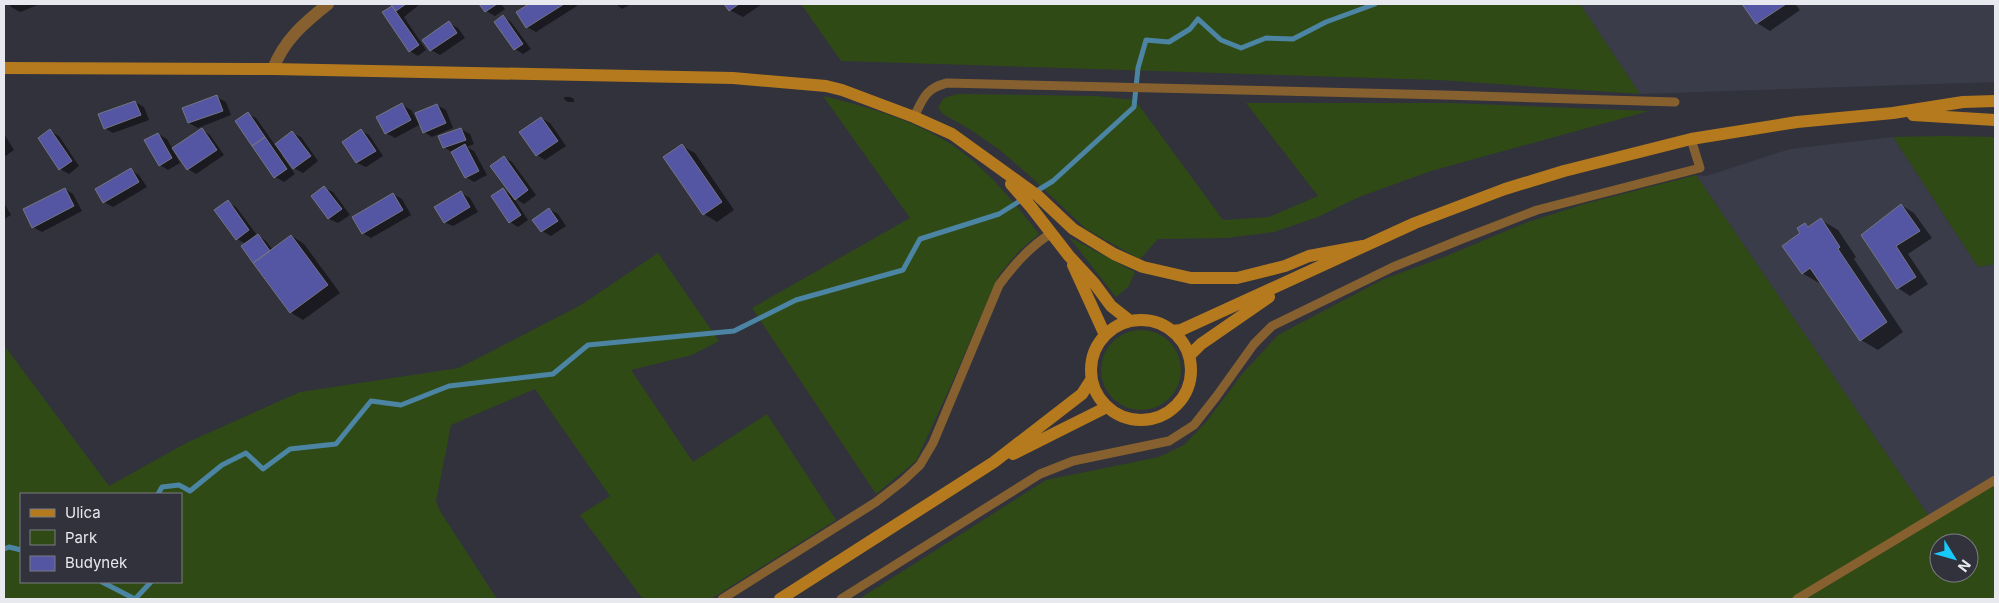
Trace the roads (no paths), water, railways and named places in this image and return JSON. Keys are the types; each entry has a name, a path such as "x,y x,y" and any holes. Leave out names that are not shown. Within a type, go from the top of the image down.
{"main road":[{"path":"4,68 273,69 759,80 826,86 842,90 914,117 952,134 989,162 1035,202 1073,229 1114,254 1143,267 1191,278 1237,278 1285,266 1309,256 1363,246"},
{"path":"1172,331 1181,330 1415,224 1505,189 1603,160 1691,139 1796,122 1893,113 1963,102 1995,102"},
{"path":"1893,113 1995,120"},
{"path":"1035,202 1052,233 1069,256 1094,283 1111,306 1130,321"},
{"path":"1069,256 1105,335"},
{"path":"1189,356 1201,344 1292,280"},
{"path":"780,599 994,462 1082,394 1091,380 1093,356 1098,344 1116,326 1130,321 1152,321 1172,331 1179,338 1189,356 1191,367 1187,388 1176,406 1158,417 1136,420 1126,418 1107,408 1100,399 1091,380"},
{"path":"994,462 1107,408"}],"street":[{"path":"273,69 282,48 289,38 328,4"}],"lane":[{"path":"914,117 925,96 933,87 947,83 1675,102"},
{"path":"840,599 1040,474 1073,461 1169,441 1194,425 1216,398 1254,344 1272,326 1393,267 1529,214 1588,196 1700,168 1691,139"},
{"path":"722,599 876,502 904,481 920,465 932,443 999,286 1013,266 1052,233"},
{"path":"1797,599 1995,480"}],"waterway":[{"path":"1035,192 1053,181 1134,107 1138,68 1146,40 1169,42 1190,29 1198,19 1221,40 1241,48 1266,38 1293,39 1326,22 1375,4"},
{"path":"159,493 162,487 179,485 190,491 222,465 246,453 263,469 290,449 336,444 371,401 401,405 449,386 553,374 588,345 734,331 796,300 903,270 920,239 999,214 1023,199"},
{"path":"4,549 9,547 20,550"},
{"path":"104,583 135,599 150,583"}]}
